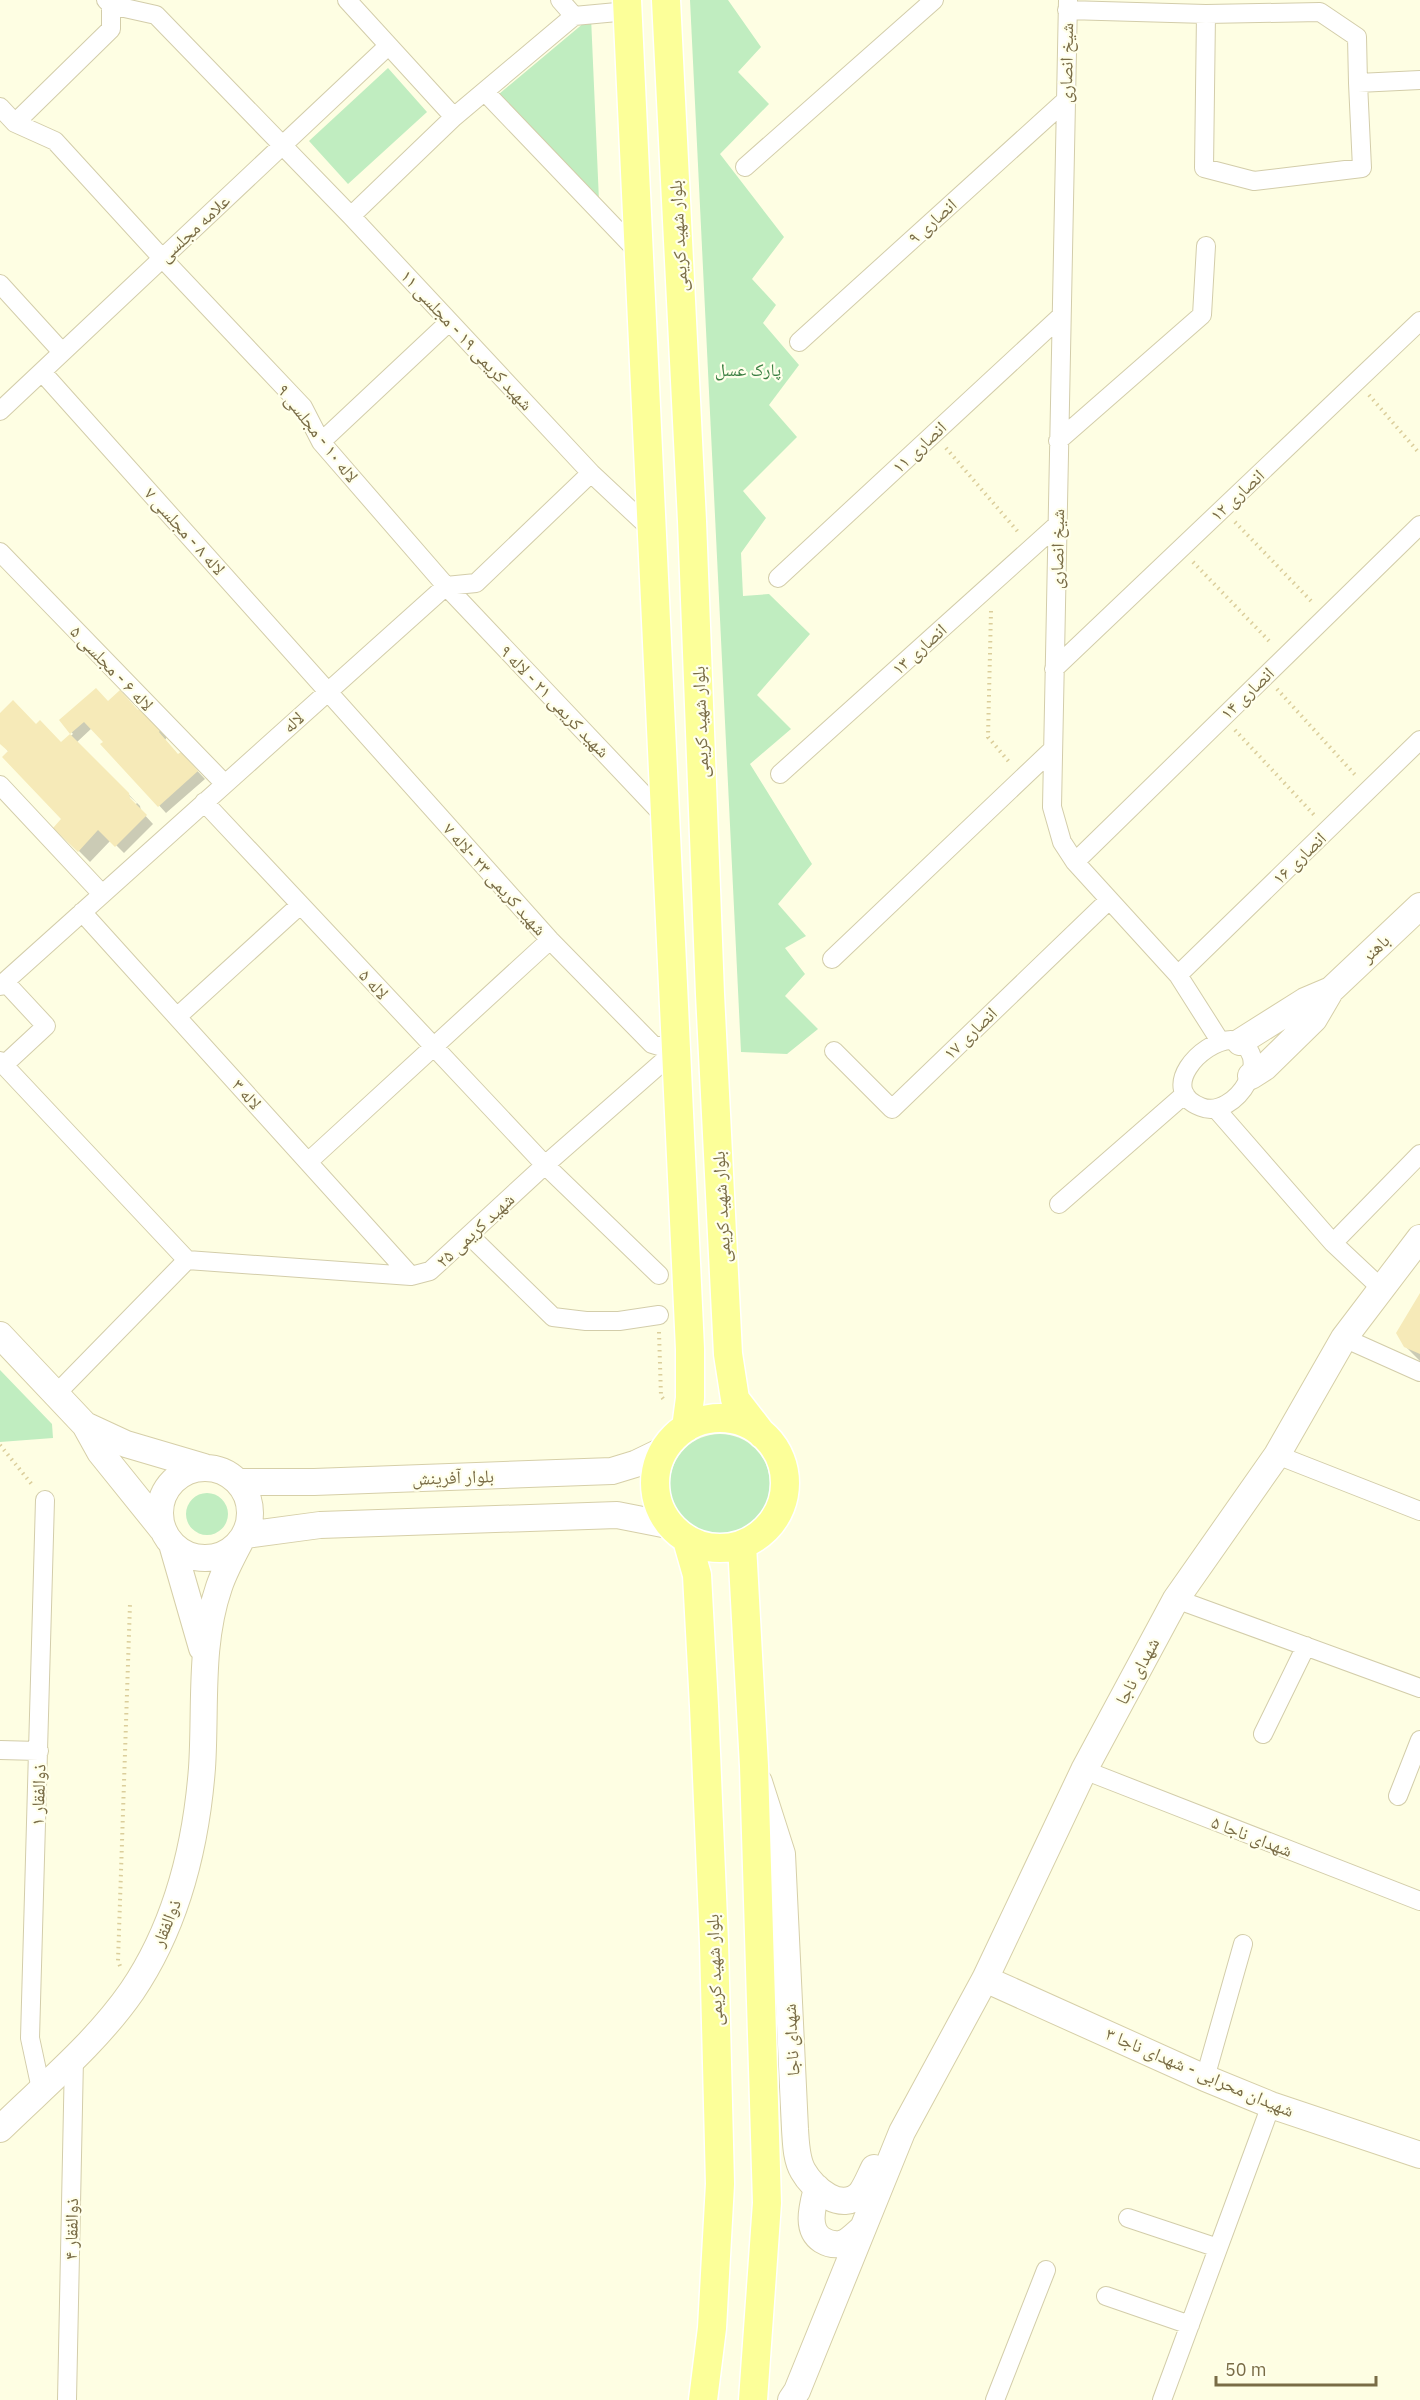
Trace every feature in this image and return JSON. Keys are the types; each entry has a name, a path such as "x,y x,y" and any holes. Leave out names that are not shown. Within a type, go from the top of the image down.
{"main road":[{"name":"بلوار شهید کریمی","path":"666,0 692,521 710,994 728,1353 735,1399 762,1434"},
{"path":"627,5 654,532 664,816 690,1349 690,1398 686,1428"},
{"path":"690,1349 695,1372 702,1375 713,1376 723,1372 728,1353"},
{"path":"725,1418 745,1423 762,1434 775,1448 783,1466 785,1485 781,1505 772,1522 759,1536 742,1545 723,1549 705,1547 680,1533 664,1517 657,1500 655,1483 657,1466 664,1449 686,1428 705,1420 725,1418"},
{"name":"بلوار شهید کریمی","path":"680,1533 697,1575 714,1943 720,2184 712,2328 703,2400"},
{"path":"742,1545 754,1766 767,2203 753,2400"},
{"path":"699,1619 706,1609 725,1605 734,1610 745,1623"}],"street":[{"path":"347,0 454,117"},
{"path":"560,0 574,16"},
{"path":"745,167 934,0"},
{"path":"0,107 15,123 111,29 111,2"},
{"name":"شهید کریمی ۱۹ - مجلسی ۱۱","path":"111,2 156,15 351,216 591,473 654,532"},
{"path":"351,216 454,117 574,16 627,5"},
{"path":"1067,5 1206,14 1320,12 1358,37 1362,168 1254,181 1204,168 1206,14"},
{"name":"شیخ انصاری","path":"1067,5 1052,807 1062,842 1075,862 1108,901 1178,975 1230,1042"},
{"name":"علامه مجلسی","path":"0,411 388,46"},
{"path":"1358,83 1420,80"},
{"path":"485,92 640,254"},
{"name":"انصاری ۹","path":"799,342 1065,101"},
{"name":"لاله ۱۰ - مجلسی ۹","path":"15,123 56,141 162,258 303,407 321,442 446,586"},
{"path":"1058,441 1202,315 1206,246"},
{"path":"0,284 62,352"},
{"name":"انصاری ۱۱","path":"778,578 1061,316"},
{"name":"انصاری ۱۲","path":"1054,669 1420,321"},
{"path":"321,442 449,322"},
{"name":"لاله ۸ - مجلسی ۷","path":"42,372 328,690"},
{"path":"446,586 476,583 591,473"},
{"name":"انصاری ۱۳","path":"780,774 1058,525"},
{"name":"انصاری ۱۴","path":"1075,862 1420,525"},
{"name":"لاله ۶ - مجلسی ۵","path":"0,552 225,783"},
{"name":"لاله","path":"2,984 446,586"},
{"name":"شهید کریمی ۲۱ - لاله ۹","path":"446,586 664,816"},
{"name":"شهید کریمی ۲۳ -لاله ۷","path":"328,690 550,940 652,1044 675,1051"},
{"name":"انصاری ۱۶","path":"1178,975 1420,740"},
{"path":"832,959 1053,749"},
{"path":"0,785 102,894"},
{"name":"لاله ۵","path":"204,802 544,1165 659,1275"},
{"name":"انصاری ۱۷","path":"834,1051 892,1109 1108,901"},
{"path":"177,1017 300,905"},
{"name":"باهنر","path":"1251,1076 1265,1067 1314,1019 1331,990 1420,906"},
{"name":"لاله ۳","path":"82,912 411,1276"},
{"path":"308,1162 550,940"},
{"path":"2,984 46,1026 2,1063 187,1260 56,1394"},
{"name":"باهنر","path":"1230,1042 1305,1001 1331,990"},
{"path":"1230,1042 1248,1049 1252,1057 1251,1076 1244,1089 1216,1109 1200,1107 1185,1094 1182,1083 1185,1073 1198,1055 1230,1042"},
{"name":"شهید کریمی ۲۵","path":"187,1260 411,1276 430,1271 544,1165 675,1051"},
{"path":"1059,1204 1185,1094"},
{"path":"1216,1109 1333,1243 1382,1289"},
{"path":"1333,1243 1420,1154"},
{"path":"469,1235 553,1317 586,1321 619,1321 659,1315"},
{"name":"شهدای ناجا","path":"791,2400 797,2391 902,2132 985,1979 1084,1770 1176,1599 1277,1455 1344,1338 1420,1238"},
{"path":"0,1335 85,1425 100,1452 167,1536 182,1552 194,1558 206,1559 231,1551 243,1539 320,1525 617,1515 680,1533"},
{"path":"1344,1338 1420,1372"},
{"path":"85,1425 126,1443 229,1474 246,1493 250,1507 250,1521 218,1588 211,1614 205,1660"},
{"name":"بلوار آفرینش","path":"238,1482 314,1482 612,1470 634,1464 664,1449"},
{"path":"1277,1455 1420,1511"},
{"path":"204,1467 184,1473 167,1487 161,1500 159,1514 185,1584 205,1660"},
{"name":"ذوالفقار ۱","path":"41,2088 30,2038 45,1500"},
{"path":"1176,1599 1420,1688"},
{"path":"1263,1734 1306,1646"},
{"name":"ذوالفقار","path":"0,2129 98,2032 132,1991 162,1938 180,1888 193,1840 202,1768 205,1660"},
{"path":"1398,1796 1420,1740"},
{"path":"0,1750 39,1752"},
{"name":"شهدای ناجا","path":"754,1766 782,1854 795,2129 798,2156 803,2172 817,2188 830,2198 841,2202 849,2201 860,2194 877,2163 902,2132"},
{"name":"شهدای ناجا ۵","path":"1084,1770 1420,1901"},
{"path":"1206,2078 1243,1944"},
{"name":"شهیدان محرابی - شهدای ناجا ۳","path":"985,1979 1206,2078 1271,2104 1420,2155"},
{"name":"ذوالفقار ۴","path":"67,2400 74,2058"},
{"path":"1162,2400 1271,2104"},
{"path":"817,2188 812,2215 813,2231 819,2238 829,2244 842,2244 863,2228"},
{"path":"1128,2218 1218,2248"},
{"path":"995,2400 1046,2270"},
{"path":"1106,2296 1190,2325"}],"path":[{"path":"1357,381 1420,454"},
{"path":"933,434 1032,548"},
{"path":"1222,510 1326,616"},
{"path":"1180,549 1284,656"},
{"path":"992,584 988,737 1023,777"},
{"path":"1264,676 1369,790"},
{"path":"1222,716 1328,830"},
{"path":"0,1446 45,1500"},
{"path":"130,1604 118,1961 132,1991"}],"green space":[{"name":"پارک عسل","path":"690,0 728,0 761,47 738,72 769,104 720,154 784,237 752,279 776,305 763,323 799,365 769,405 797,437 743,491 766,518 741,553 743,596 769,594 810,634 757,695 791,729 750,764 812,864 778,904 806,936 785,948 805,974 785,996 818,1029 787,1054 741,1052"},
{"path":"591,17 599,201 499,94"},
{"path":"388,68 427,112 348,184 309,141"},
{"path":"0,1370 52,1424 53,1438 0,1442"},
{"path":"720,1434 739,1438 756,1448 766,1465 770,1484 766,1503 756,1520 739,1530 720,1534 701,1530 684,1520 674,1503 670,1484 674,1465 684,1448 701,1438"},
{"path":"207,1493 215,1494 222,1499 227,1506 227,1522 222,1529 215,1534 207,1535 199,1534 192,1529 187,1522 186,1514 187,1506 192,1499 199,1494"}],"building":[{"path":"96,688 108,701 120,690 138,710 141,707 161,729 159,732 178,754 181,752 198,771 158,807 100,744 103,742 84,722 70,734 59,720"},
{"path":"13,700 36,724 40,720 61,742 70,734 129,793 130,798 147,815 115,847 98,830 78,852 53,828 61,819 2,757 8,751 0,744 0,713"},
{"path":"1420,1293 1420,1354 1404,1347 1396,1333"}]}
